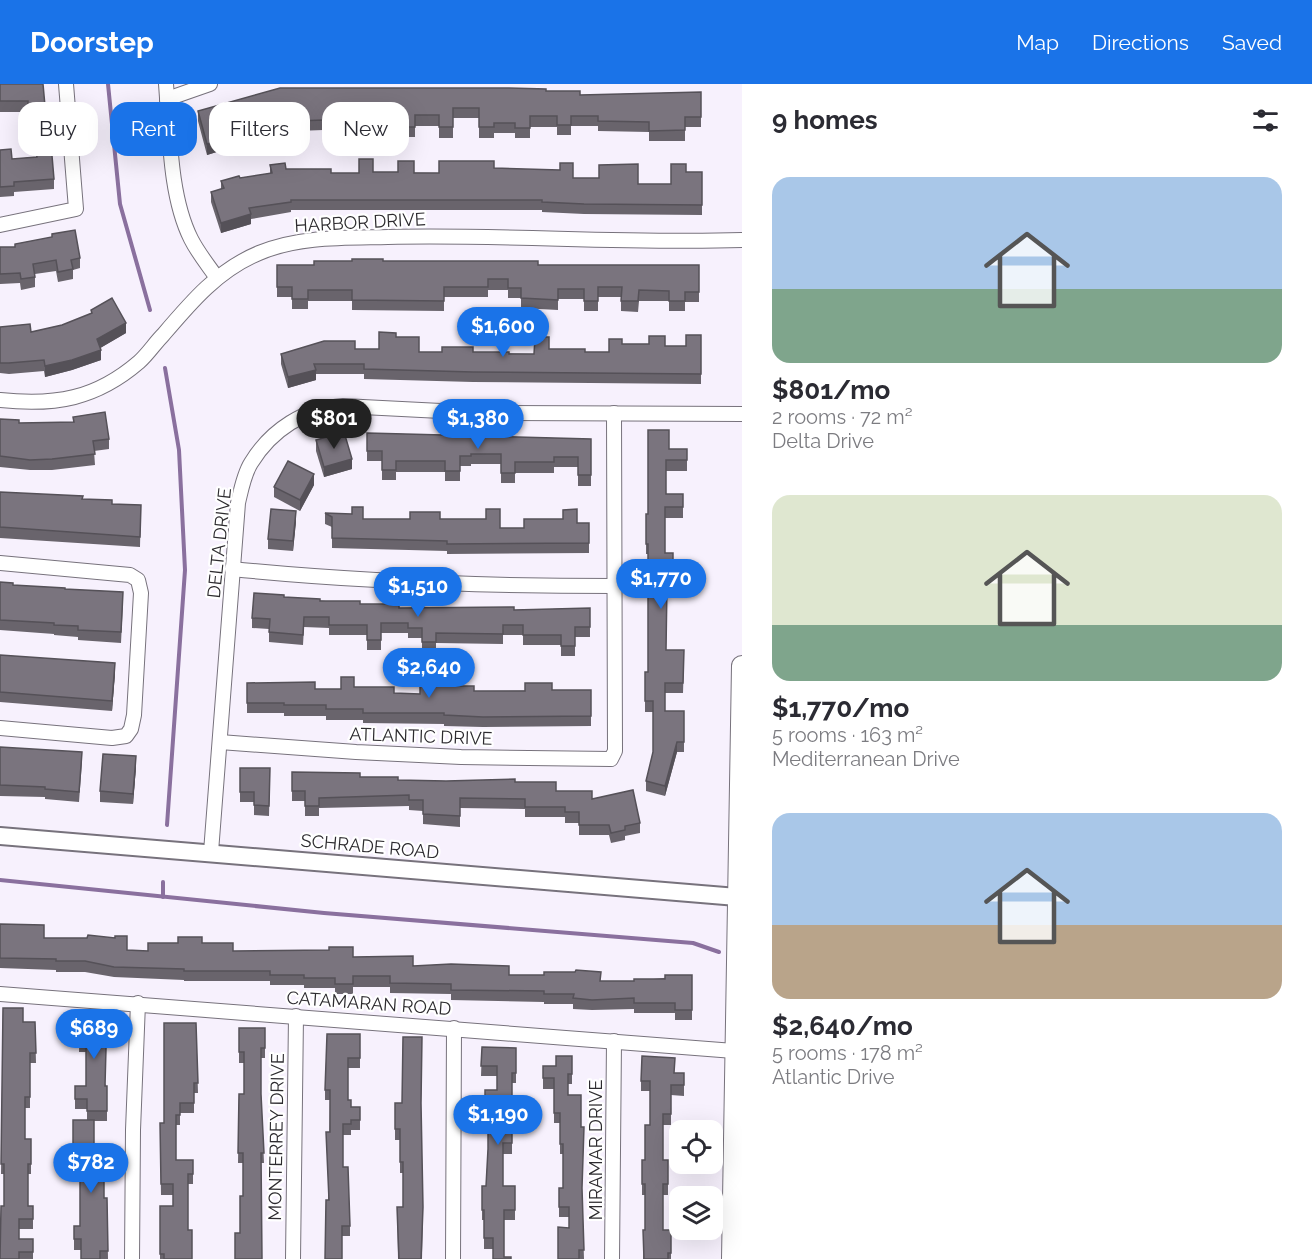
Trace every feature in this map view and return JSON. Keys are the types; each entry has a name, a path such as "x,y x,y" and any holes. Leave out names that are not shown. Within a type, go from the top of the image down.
{"main road":[{"path":"732,1259 734,1051 739,991 737,897 741,809 742,666"}],"street":[{"path":"0,225 76,209 66,84"},
{"path":"166,84 173,169 183,215 191,239 217,278"},
{"path":"167,99 210,84"},
{"name":"HARBOR DRIVE","path":"0,400 60,401 103,387 140,361 217,278 240,261 260,252 288,244 323,239 419,237 652,241 742,240"},
{"name":"DELTA DRIVE","path":"211,852 238,503 250,464 271,438 290,422 326,407 343,406 480,413 742,414"},
{"path":"232,569 356,579 497,586 615,586 614,413"},
{"path":"0,563 130,575 138,580 141,593 134,715 131,729 126,736 112,738 0,728"},
{"name":"ATLANTIC DRIVE","path":"220,742 461,758 611,759 615,751 615,586"},
{"name":"SCHRADE ROAD","path":"0,836 737,897"},
{"name":"CATAMARAN ROAD","path":"0,994 734,1051"},
{"path":"132,1259 133,1130 138,1003"},
{"name":"MONTERREY DRIVE","path":"293,1259 296,1016"},
{"path":"453,1259 454,1028"},
{"name":"MIRAMAR DRIVE","path":"612,1259 614,1041"}],"building":[{"path":"0,84 43,84 45,102 0,101"},
{"path":"280,88 509,88 580,91 580,95 701,92 701,117 685,117 685,130 649,131 649,122 598,121 598,116 571,116 571,125 557,125 557,116 530,116 530,128 515,128 515,123 494,123 494,127 479,127 479,108 453,108 453,127 439,127 439,115 415,115 415,127 409,127 409,102 322,102 322,120 310,120 310,102 230,102"},
{"path":"209,108 209,144 207,144 198,111"},
{"path":"11,149 12,159 52,156 54,179 14,182 14,186 0,187 0,150"},
{"path":"359,159 373,159 373,172 398,172 398,161 414,161 414,173 439,173 439,161 494,161 494,168 560,170 560,163 573,163 573,178 599,178 599,165 638,164 638,184 671,184 671,164 686,164 686,172 702,172 702,205 584,204 542,202 542,200 291,200 291,202 249,208 251,214 221,223 211,192 224,188 221,181 239,176 240,178 272,173 270,165 285,163 286,169 331,169 331,173 359,173"},
{"path":"75,230 80,258 71,260 73,269 58,272 56,260 33,264 35,277 21,279 20,273 0,274 0,247 15,247 15,244"},
{"path":"352,259 538,261 538,265 699,265 699,292 685,292 685,301 669,301 669,291 639,290 638,301 621,301 622,287 598,287 598,301 584,301 584,289 558,289 558,300 521,298 521,288 508,288 508,279 488,279 488,287 444,287 444,301 352,300 352,290 308,290 308,299 292,299 292,287 277,287 277,265 314,265 314,261 352,261"},
{"path":"112,298 126,323 97,339 101,350 45,366 44,360 0,363 0,327 30,324 31,332 62,325 92,313 91,310"},
{"path":"379,332 396,333 396,337 419,337 419,352 442,352 442,347 473,347 473,352 509,352 509,354 534,354 535,337 549,337 549,349 609,352 609,339 622,339 622,344 649,344 649,336 665,336 665,346 686,346 686,335 701,335 701,374 473,372 364,369 364,364 314,364 316,370 288,377 281,354 324,341 355,341 355,349 379,349"},
{"path":"105,412 109,439 93,441 95,454 30,460 0,456 0,419 19,420 19,423 74,422 73,417"},
{"path":"648,430 669,430 669,449 687,449 687,460 666,460 666,494 683,494 683,507 665,507 665,553 673,553 673,584 667,584 666,650 684,650 683,683 665,683 665,711 684,711 684,742 677,742 665,786 646,781 653,752 653,701 645,701 645,672 648,672 646,514 648,514"},
{"path":"344,432 352,459 324,467 316,440"},
{"path":"367,433 591,439 591,475 578,475 578,457 554,457 554,462 515,462 515,473 501,473 501,454 460,456 460,471 445,471 445,461 396,461 396,470 382,470 382,451 367,451"},
{"path":"288,461 314,474 300,500 274,487"},
{"path":"0,492 83,496 82,499 112,500 112,504 141,505 140,537 0,527"},
{"path":"352,507 363,507 363,519 410,519 410,512 440,512 440,519 486,519 486,509 500,509 500,528 524,528 524,519 563,519 563,510 577,509 577,523 589,523 589,543 447,544 447,541 332,538 332,517 325,513 352,514"},
{"path":"271,509 296,511 293,541 268,539"},
{"path":"0,582 13,583 13,585 123,592 121,632 78,630 78,626 54,625 54,623 0,620"},
{"path":"254,593 320,599 320,601 399,604 399,608 514,607 514,610 590,608 590,627 575,627 575,646 561,646 561,635 523,635 523,625 503,625 503,634 436,633 436,642 422,642 422,628 408,628 408,623 381,623 381,640 367,640 367,625 329,625 329,617 304,617 303,635 269,632 270,619 252,618"},
{"path":"0,655 115,663 112,701 0,692"},
{"path":"341,677 354,677 354,687 394,687 394,693 420,694 420,677 435,677 435,686 474,686 474,691 525,691 525,683 552,683 552,690 591,690 591,716 483,717 444,715 444,713 363,713 363,709 326,709 326,705 247,703 247,683 315,682 315,689 341,689"},
{"path":"0,747 82,752 79,792 45,789 45,787 0,785"},
{"path":"103,754 136,756 133,794 100,791"},
{"path":"240,768 270,768 269,806 254,805 254,792 240,792"},
{"path":"292,772 360,773 360,777 398,777 398,780 515,779 515,782 556,782 556,791 592,791 592,799 633,790 640,823 625,826 625,830 611,833 609,825 579,825 579,812 565,812 565,807 525,807 525,799 460,798 460,816 423,814 423,800 409,800 409,795 319,798 319,806 305,806 305,791 292,791"},
{"path":"0,924 44,925 44,938 87,938 88,935 115,938 115,936 127,936 127,950 148,951 148,943 178,943 178,937 202,937 202,943 233,943 233,951 329,950 329,947 353,947 353,957 413,956 413,966 451,964 509,966 509,975 544,975 544,972 575,972 576,970 601,972 600,981 634,981 634,979 665,979 665,975 692,975 692,1010 675,1010 675,1003 634,1003 634,998 592,1000 573,998 574,994 544,994 544,991 451,990 451,984 390,983 390,976 353,976 353,984 335,984 335,978 270,975 270,971 184,971 184,969 114,967 85,961 0,958"},
{"path":"3,1008 23,1008 23,1022 35,1022 36,1053 30,1053 30,1097 25,1097 25,1139 31,1139 31,1164 28,1164 28,1206 33,1206 33,1219 19,1219 19,1239 33,1239 33,1252 19,1252 19,1259 0,1259 1,1206 4,1206 4,1164 1,1164"},
{"path":"80,1012 107,1012 105,1086 107,1086 107,1111 87,1111 87,1099 75,1099 75,1086 86,1086 86,1041 79,1041"},
{"path":"164,1023 196,1023 198,1083 194,1083 194,1103 180,1103 180,1115 176,1115 176,1160 193,1160 193,1174 188,1174 188,1230 192,1230 192,1259 164,1259 164,1254 160,1254 160,1206 173,1206 173,1184 161,1184 160,1123 164,1123"},
{"path":"239,1028 265,1028 265,1048 261,1048 264,1153 261,1153 262,1259 235,1259 235,1233 240,1233 240,1196 243,1196 243,1153 238,1153 239,1094 244,1094 244,1052 239,1052"},
{"path":"327,1034 360,1034 360,1058 348,1058 348,1100 351,1100 351,1107 360,1107 360,1120 351,1120 351,1124 343,1124 343,1167 348,1167 350,1226 342,1226 342,1259 325,1259 326,1200 329,1200 326,1132 330,1132 330,1090 325,1090"},
{"path":"403,1037 422,1037 421,1259 399,1259 397,1207 403,1207 403,1162 400,1162 400,1129 395,1129 395,1103 402,1103"},
{"path":"482,1047 516,1048 516,1073 512,1073 512,1143 503,1143 503,1186 515,1186 515,1210 504,1210 504,1257 511,1257 511,1259 493,1259 493,1238 484,1238 482,1186 486,1186 488,1149 488,1108 485,1108 485,1090 497,1090 497,1066 481,1066"},
{"path":"556,1056 572,1056 572,1074 568,1074 568,1095 581,1095 581,1127 584,1127 582,1188 584,1250 579,1250 579,1259 558,1259 558,1227 569,1228 569,1207 559,1207 559,1188 563,1188 563,1144 560,1144 560,1113 554,1113 554,1078 543,1078 543,1066 556,1066"},
{"path":"642,1056 675,1058 674,1073 684,1073 684,1085 671,1085 671,1114 663,1114 663,1160 668,1160 668,1184 663,1184 663,1230 669,1230 669,1240 671,1240 671,1253 668,1253 668,1259 644,1259 645,1184 642,1184 642,1160 645,1160 645,1125 650,1125 650,1081 641,1081"},
{"path":"73,1120 94,1120 94,1156 104,1156 108,1251 100,1251 100,1259 81,1259 81,1239 74,1239 74,1226 80,1226 80,1149 73,1149"}],"waterway":[{"path":"108,84 120,204 150,310"},
{"path":"165,368 179,450 185,570 167,825"},
{"path":"0,880 324,913 693,943 719,952"},
{"path":"163,882 163,897"}]}
